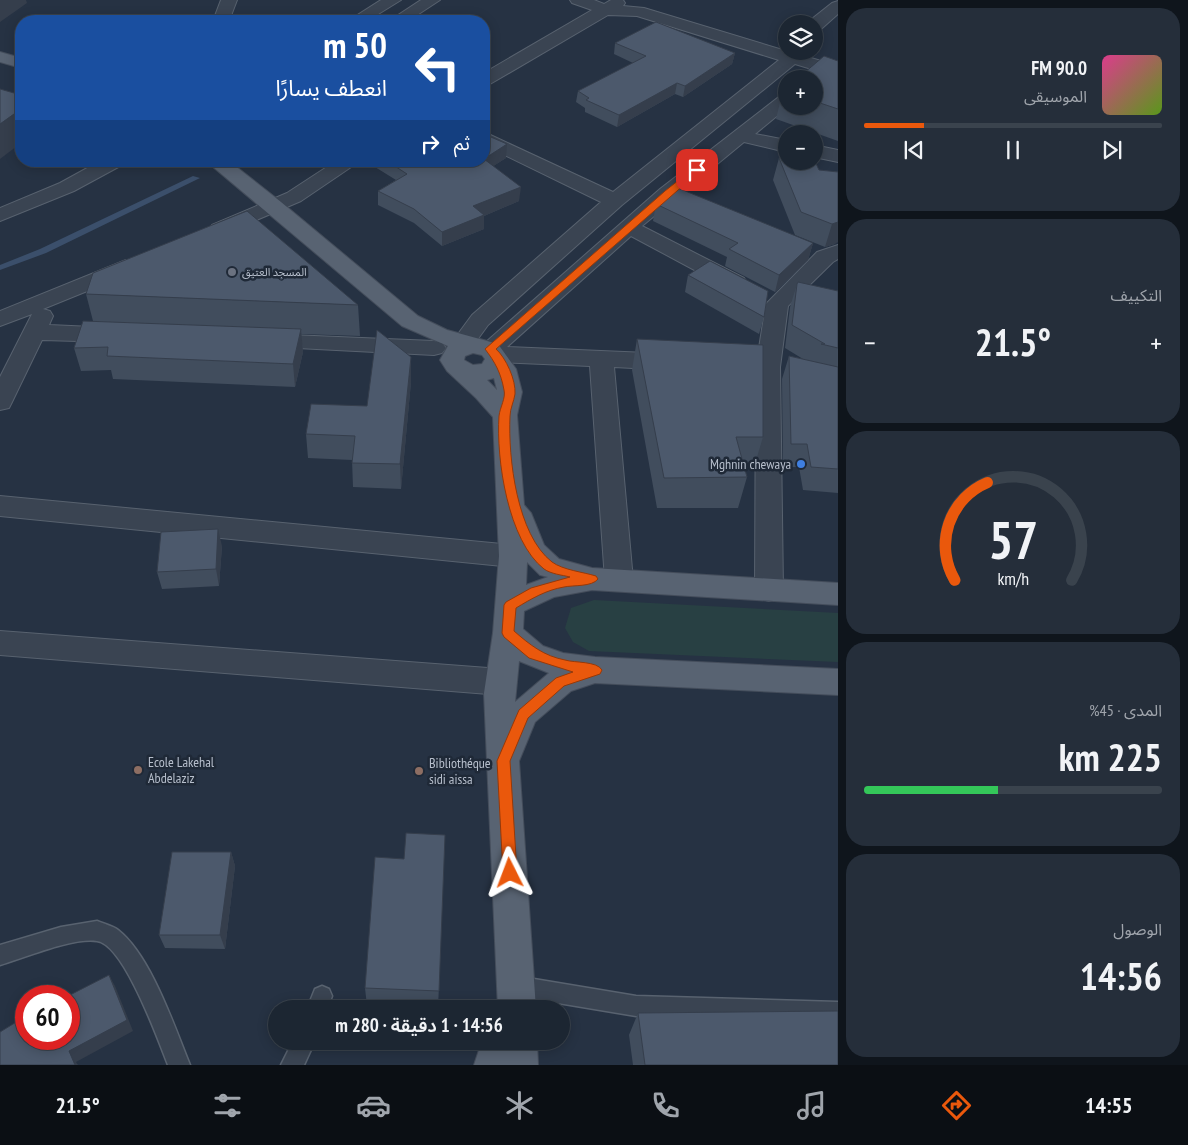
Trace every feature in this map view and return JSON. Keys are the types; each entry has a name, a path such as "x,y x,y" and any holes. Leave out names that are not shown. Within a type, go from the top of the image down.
{"main road":[{"path":"0,56 15,60"},
{"path":"0,68 15,72"},
{"path":"224,167 274,206 410,321 504,369 510,392 505,415 512,556 509,619 499,693 516,1000"},
{"path":"466,351 485,392 505,415"},
{"path":"509,487 523,530 533,551 550,567 606,580"},
{"path":"509,619 535,591 562,583 606,580 838,594"},
{"path":"509,619 533,655 563,665 595,670 838,682"},
{"path":"504,761 523,714 560,682 595,670"},
{"path":"492,1065 498,1050"},
{"path":"518,1050 519,1065"}],"street":[{"path":"367,15 393,0"},
{"path":"407,15 432,0"},
{"path":"578,0 607,10 638,11 778,51"},
{"path":"490,77 622,0"},
{"path":"222,15 226,1"},
{"path":"823,18 838,6"},
{"path":"466,351 480,320 615,201 787,60"},
{"path":"802,60 826,73"},
{"path":"466,351 629,227 677,196 740,136 778,106"},
{"path":"740,136 778,144"},
{"path":"490,141 615,201"},
{"path":"823,153 838,156"},
{"path":"0,215 67,187 104,167"},
{"path":"204,235 294,197 341,167"},
{"path":"629,227 763,297"},
{"path":"770,590 758,367 763,297 823,252"},
{"path":"0,319 141,261"},
{"path":"0,402 52,297"},
{"path":"34,332 141,336"},
{"path":"249,341 689,363"},
{"path":"601,359 606,580"},
{"path":"758,367 794,373"},
{"path":"0,506 512,556"},
{"path":"0,643 501,682"}],"lane":[{"path":"0,955 75,934 99,931 116,941 136,964 179,1065"},
{"path":"570,1003 838,1012"},
{"path":"292,1065 300,1050"}],"green space":[{"path":"594,600 838,613 838,662 589,651 573,642 565,628 571,608"}],"building":[{"path":"656,22 735,53 685,86 677,83 619,115 586,100 589,98 578,91 646,56 615,43"},
{"path":"823,57 838,61 838,109 823,104 823,70 808,70 819,60 823,60"},
{"path":"0,89 15,93 15,113 0,124"},
{"path":"490,137 507,144 490,155"},
{"path":"490,164 521,187 473,206 484,215 442,232 414,209 378,191 407,174 396,167 490,167"},
{"path":"784,170 838,172 838,222 832,224 801,212"},
{"path":"678,188 813,243 779,275 729,249 738,243 656,204"},
{"path":"247,211 358,305 86,294 93,273"},
{"path":"710,261 768,291 764,317 688,275"},
{"path":"798,282 838,291 838,348 821,344 825,344 792,325"},
{"path":"83,321 301,329 293,364 107,356 108,347 74,348"},
{"path":"377,330 411,357 400,464 352,463 355,436 306,434 311,404 367,406"},
{"path":"637,339 763,345 763,437 736,437 747,477 664,478"},
{"path":"789,356 838,367 838,469 811,467 807,444 791,444"},
{"path":"218,529 216,569 157,572 161,532"},
{"path":"406,833 445,835 439,991 365,988 375,857 404,859"},
{"path":"172,852 231,852 220,935 159,935"},
{"path":"109,975 127,1020 80,1045 80,990"},
{"path":"838,1011 838,1065 645,1065 638,1013"},
{"path":"15,1023 15,1050 71,1050 69,1051 75,1065 0,1065 0,1032"}],"waterway":[{"path":"0,268 43,251 196,178"}],"place":[{"name":"المسجد العتيق","path":"232,272"},
{"name":"Mghnin chewaya","path":"801,464"},
{"name":"Ecole Lakehal Abdelaziz","path":"138,770"},
{"name":"Bibliothéque sidi aissa","path":"419,771"}],"route":[{"path":"510,873 504,761 523,714 560,682 595,670 563,665 533,655 508,633 510,605 535,591 562,583 592,579 550,567 533,551 523,530 509,487 505,415 509,404 508,380 504,369 490,349 668,193 697,170"}]}
